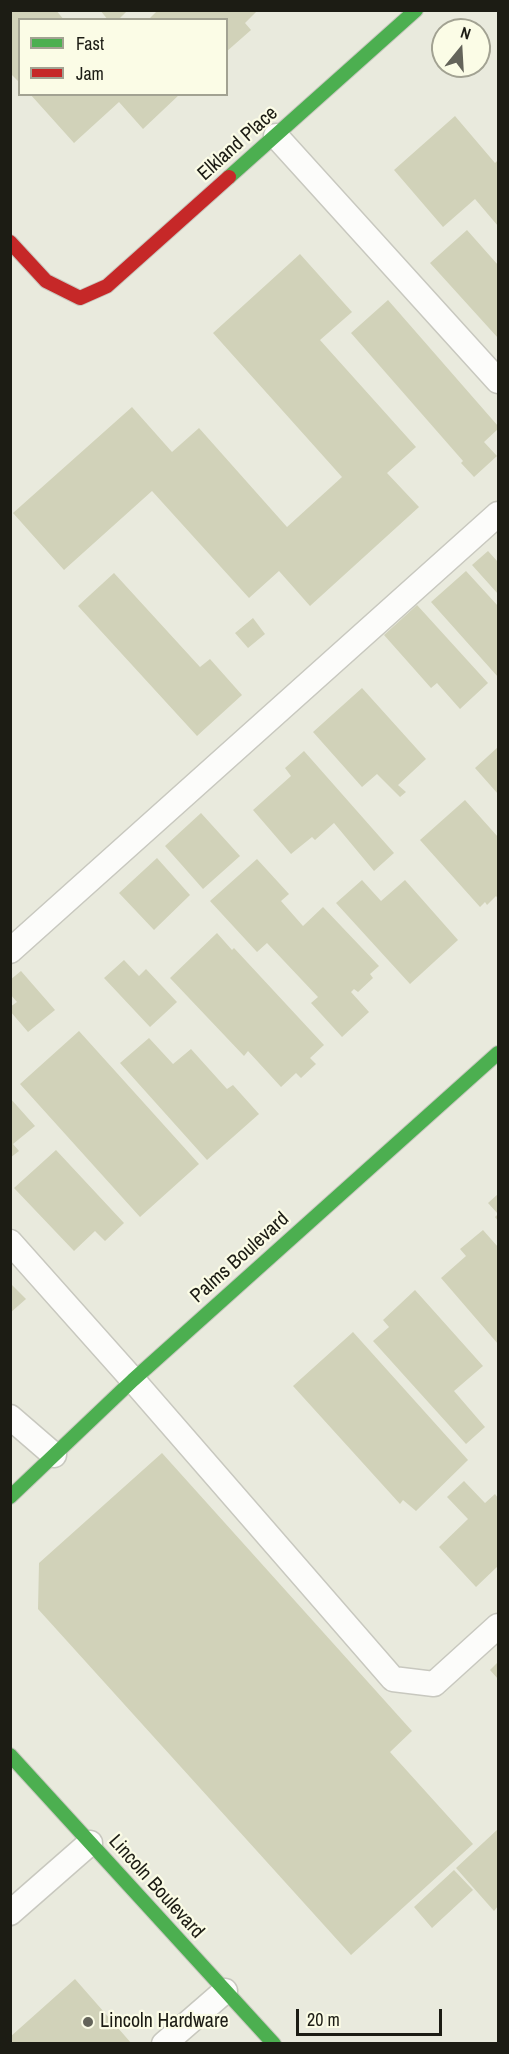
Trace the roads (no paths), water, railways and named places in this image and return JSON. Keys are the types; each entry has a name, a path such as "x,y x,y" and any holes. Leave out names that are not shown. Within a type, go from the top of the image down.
{"main road":[{"name":"Elkland Place","path":"10,242 46,281 80,298 107,286 416,10"},
{"name":"Palms Boulevard","path":"10,1497 133,1380 498,1053"},
{"name":"Lincoln Boulevard","path":"10,1755 274,2043"}],"lane":[{"path":"276,136 498,381"},
{"path":"10,951 498,514"},
{"path":"10,1242 393,1679 434,1684 498,1626"},
{"path":"10,1417 54,1455"},
{"path":"10,1913 90,1843"},
{"path":"164,2043 225,1991"}],"place":[{"name":"Lincoln Hardware","path":"88,2022"}]}
